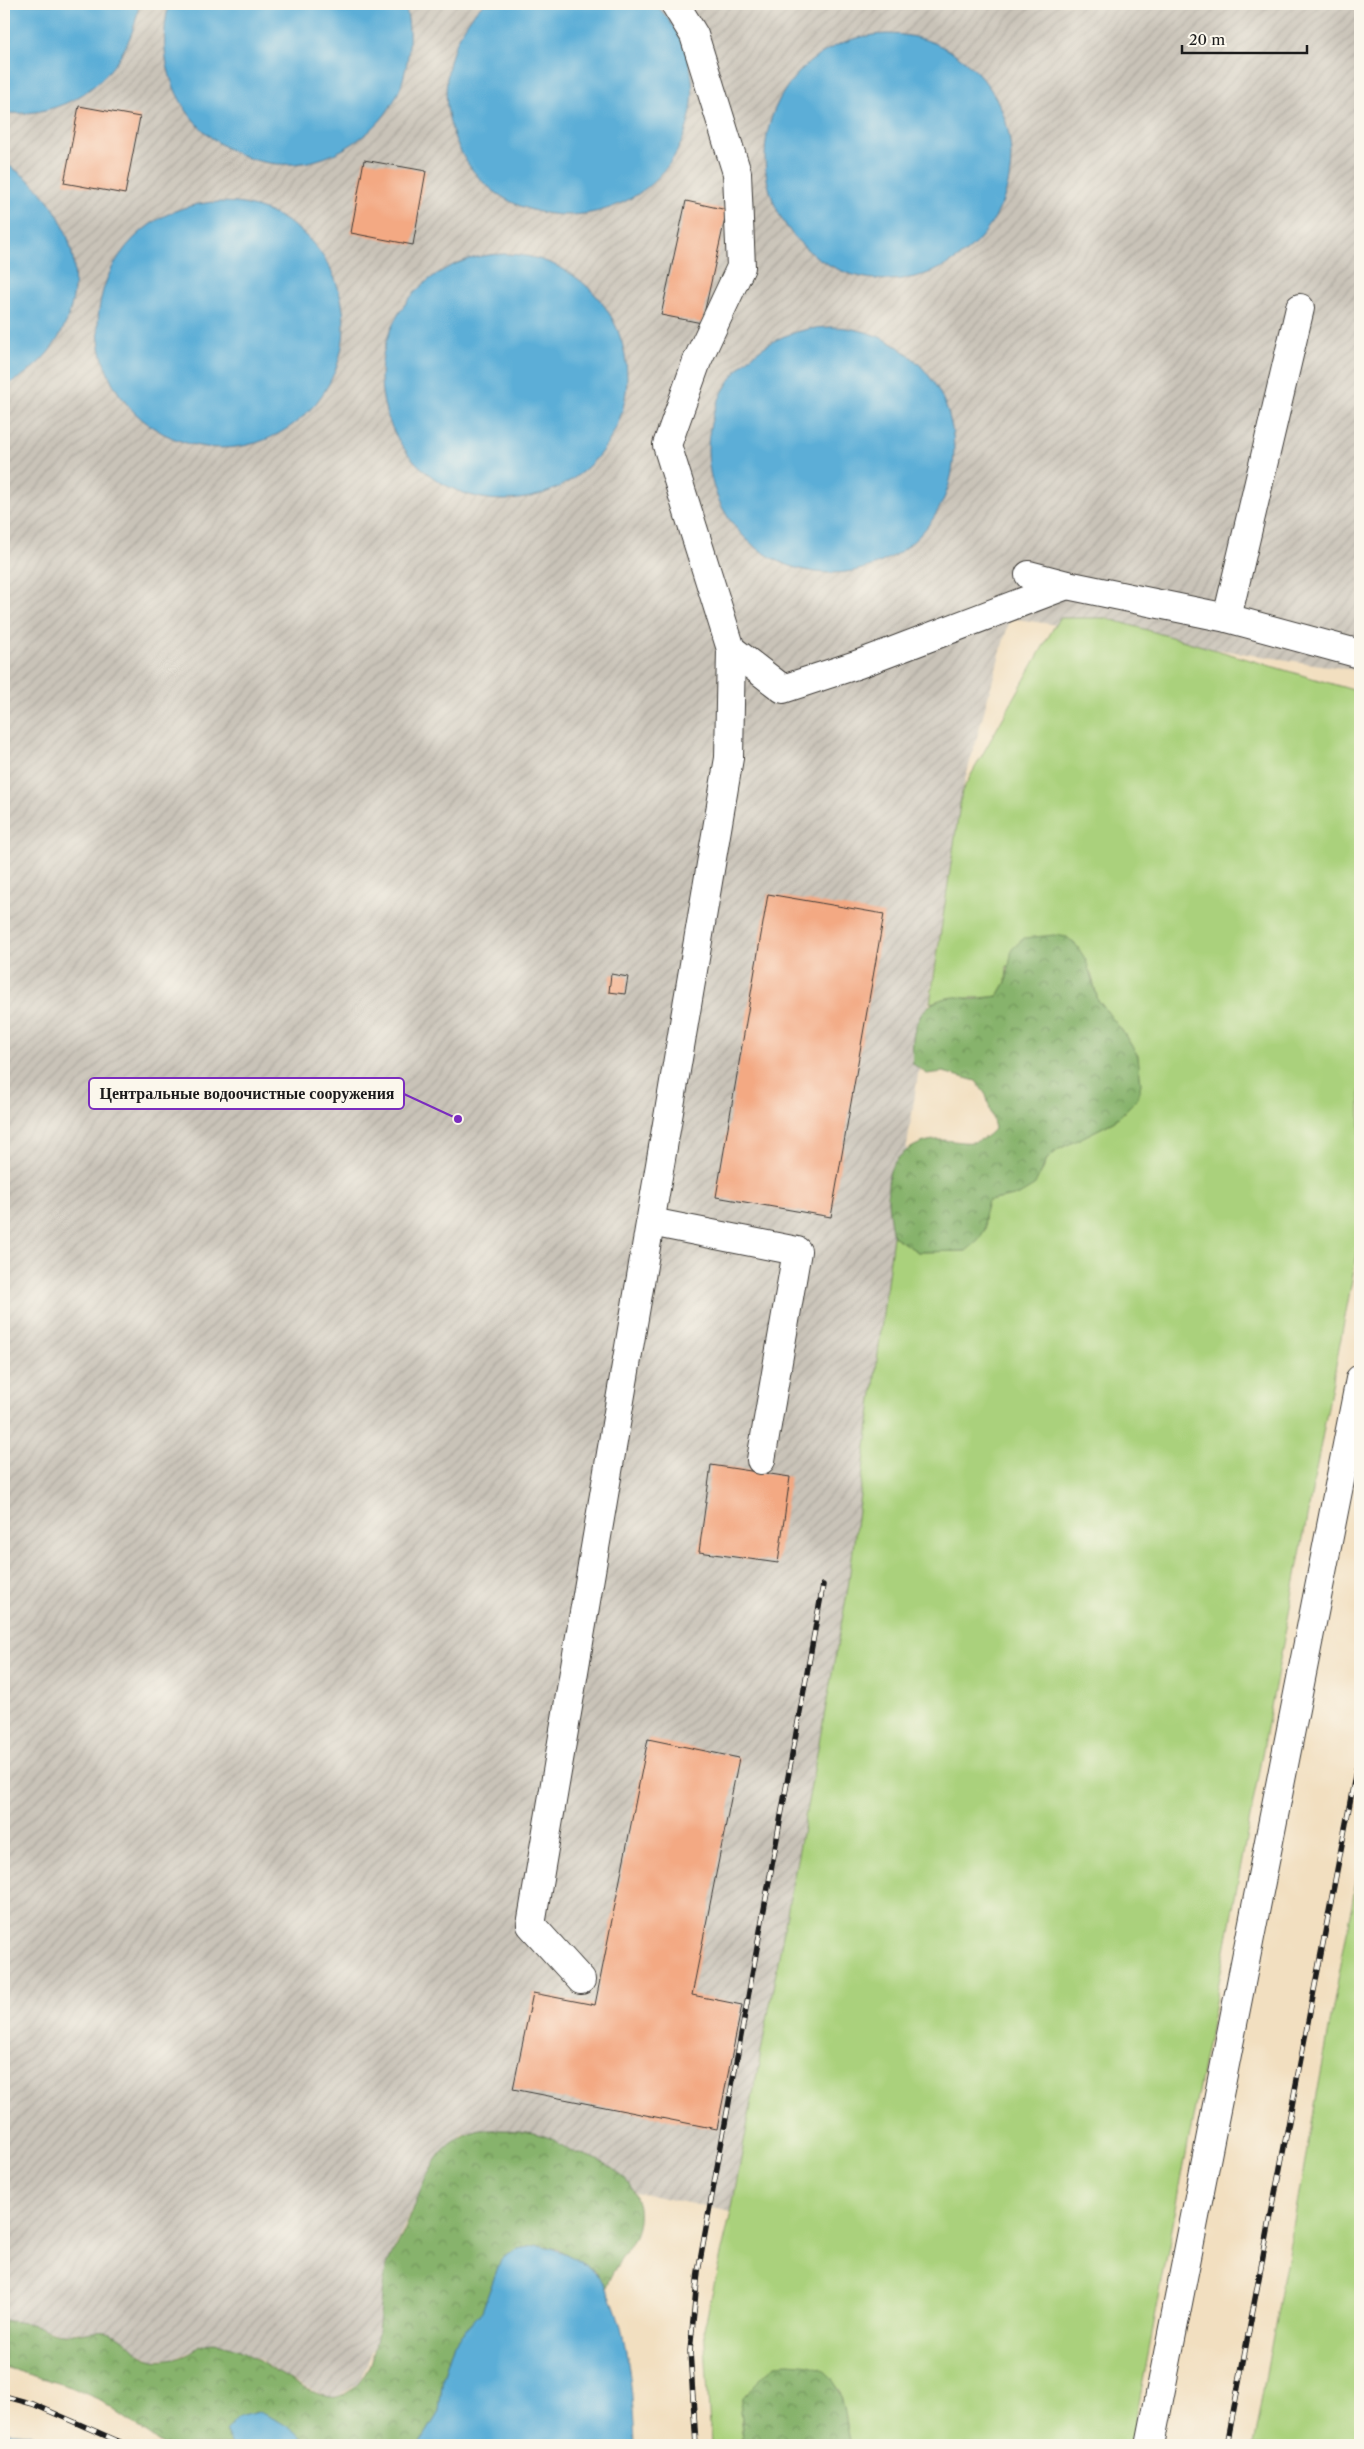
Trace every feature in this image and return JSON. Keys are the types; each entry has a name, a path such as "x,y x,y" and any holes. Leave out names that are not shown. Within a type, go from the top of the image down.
{"lane":[{"path":"581,1980 532,1925 729,758 731,649 667,445 697,361 741,267 737,173 694,35 675,4"},
{"path":"1227,618 1300,308"},
{"path":"1029,575 1067,585 1227,618 1360,654"},
{"path":"731,649 783,689 859,664 1067,585"},
{"path":"651,1222 797,1251 761,1460"},
{"path":"1150,2445 1360,1379"}],"shaded area":[{"path":"4,4 1360,4 1360,671 1010,618 962,791 893,1236 848,1588 731,2212 635,2192 614,2169 589,2156 570,2151 552,2139 540,2135 514,2130 464,2133 447,2147 433,2165 394,2249 386,2269 377,2340 358,2384 338,2396 329,2398 284,2376 258,2359 221,2344 202,2345 173,2359 153,2360 134,2350 128,2342 91,2331 61,2334 33,2325 4,2320"}],"green space":[{"path":"1059,618 1106,618 1360,692 1360,1238 1131,2445 851,2445 840,2390 819,2368 776,2379 755,2387 743,2399 741,2422 744,2445 711,2445 704,2328 731,2212 848,1588 893,1236 918,1252 966,1251 985,1230 984,1216 988,1201 1019,1195 1042,1172 1047,1159 1059,1149 1115,1121 1137,1099 1138,1056 1123,1032 1098,1000 1091,973 1007,966 1006,982 998,996 955,998 930,1003 962,791"},
{"path":"1054,935 1067,937 1077,946 1086,960 1098,1000 1123,1032 1138,1056 1141,1084 1137,1099 1115,1121 1059,1149 1047,1159 1034,1186 1019,1195 988,1201 984,1216 985,1229 978,1241 966,1251 918,1252 893,1236 888,1198 888,1182 892,1167 902,1154 916,1145 932,1140 976,1141 988,1135 995,1128 986,1095 976,1081 943,1072 927,1074 913,1064 913,1040 919,1019 924,1010 942,999 957,997 977,999 998,996 1006,982 1012,949 1024,938"},
{"path":"1360,1860 1360,2445 1253,2445"},
{"path":"481,2130 535,2133 555,2140 569,2150 600,2161 618,2173 632,2189 637,2199 639,2221 634,2239 609,2279 606,2288 594,2271 558,2249 538,2245 518,2249 501,2260 482,2311 454,2343 443,2377 439,2412 419,2445 312,2445 225,2431 232,2445 164,2445 98,2399 65,2385 4,2367 4,2320 30,2324 58,2334 74,2334 98,2330 111,2332 123,2338 142,2355 154,2360 169,2360 190,2353 200,2346 212,2343 221,2344 235,2348 316,2393 328,2397 337,2397 353,2389 364,2376 371,2360 376,2342 386,2270 431,2168 450,2144 464,2135"},
{"path":"789,2363 817,2367 829,2376 840,2393 851,2445 744,2445 740,2412 743,2397 776,2364"}],"water":[{"path":"4,4 139,4 135,24 128,43 118,60 91,89 55,107 35,112 5,113"},
{"path":"169,4 405,4 409,25 409,45 401,86 394,101 375,126 362,137 325,158 287,164 250,159 218,142 191,117 173,85 165,46"},
{"path":"483,4 655,4 672,25 685,49 692,75 693,89 692,103 678,150 651,184 615,206 575,215 534,211 497,193 467,162 449,118 446,87 451,57 457,42 464,28"},
{"path":"876,34 900,34 924,39 946,48 975,70 997,99 1002,110 1009,133 1011,157 1009,181 1002,204 997,215 975,244 946,266 924,275 900,280 876,280 852,275 830,266 810,252 793,235 779,215 770,193 765,169 765,145 770,121 779,99 793,79 810,62 830,48 852,39"},
{"path":"4,163 34,185 56,212 70,243 74,276 71,309 58,339 36,366 4,386"},
{"path":"209,202 233,202 257,207 279,216 308,238 330,267 335,278 342,301 344,325 342,349 335,372 330,383 308,412 279,434 257,443 233,448 209,448 185,443 163,434 143,420 126,403 112,383 103,361 98,337 98,313 103,289 112,267 126,247 143,230 163,216 185,207"},
{"path":"492,254 516,254 540,259 562,268 591,290 607,309 618,330 625,353 627,377 625,401 618,424 607,445 591,464 572,480 540,495 516,500 492,500 468,495 446,486 426,472 409,455 395,435 386,413 381,389 381,365 386,341 395,319 409,299 426,282 446,268 468,259"},
{"path":"819,327 843,327 867,332 889,341 918,363 934,382 945,403 952,426 954,450 952,474 945,497 934,518 918,537 899,553 867,568 843,573 819,573 795,568 773,559 753,545 736,528 722,508 713,486 708,462 708,438 713,414 722,392 736,372 753,355 773,341 795,332"},
{"path":"538,2245 566,2254 586,2266 604,2285 614,2304 621,2327 630,2378 635,2445 419,2445 439,2412 443,2377 454,2343 482,2311 501,2259 518,2249"},
{"path":"258,2412 281,2423 312,2445 232,2445 225,2431 238,2417"},
{"path":"4,2432 30,2434 50,2445 4,2445"}],"building":[{"path":"79,106 140,117 125,194 64,183"},
{"path":"364,160 426,171 413,245 351,233"},
{"path":"686,201 727,210 702,323 661,315"},
{"path":"768,894 884,914 831,1217 716,1197"},
{"path":"611,974 628,977 625,994 609,992"},
{"path":"711,1465 790,1477 778,1563 699,1552"},
{"path":"648,1739 739,1758 692,1995 742,2005 717,2129 513,2089 533,1993 595,2005"}],"railway":[{"path":"696,2445 690,2351 698,2272 823,1585"},
{"path":"1227,2445 1360,1750"},
{"path":"4,2396 33,2404 127,2445"}],"place":[{"name":"Центральные водоочистные сооружения","path":"458,1119"}]}
